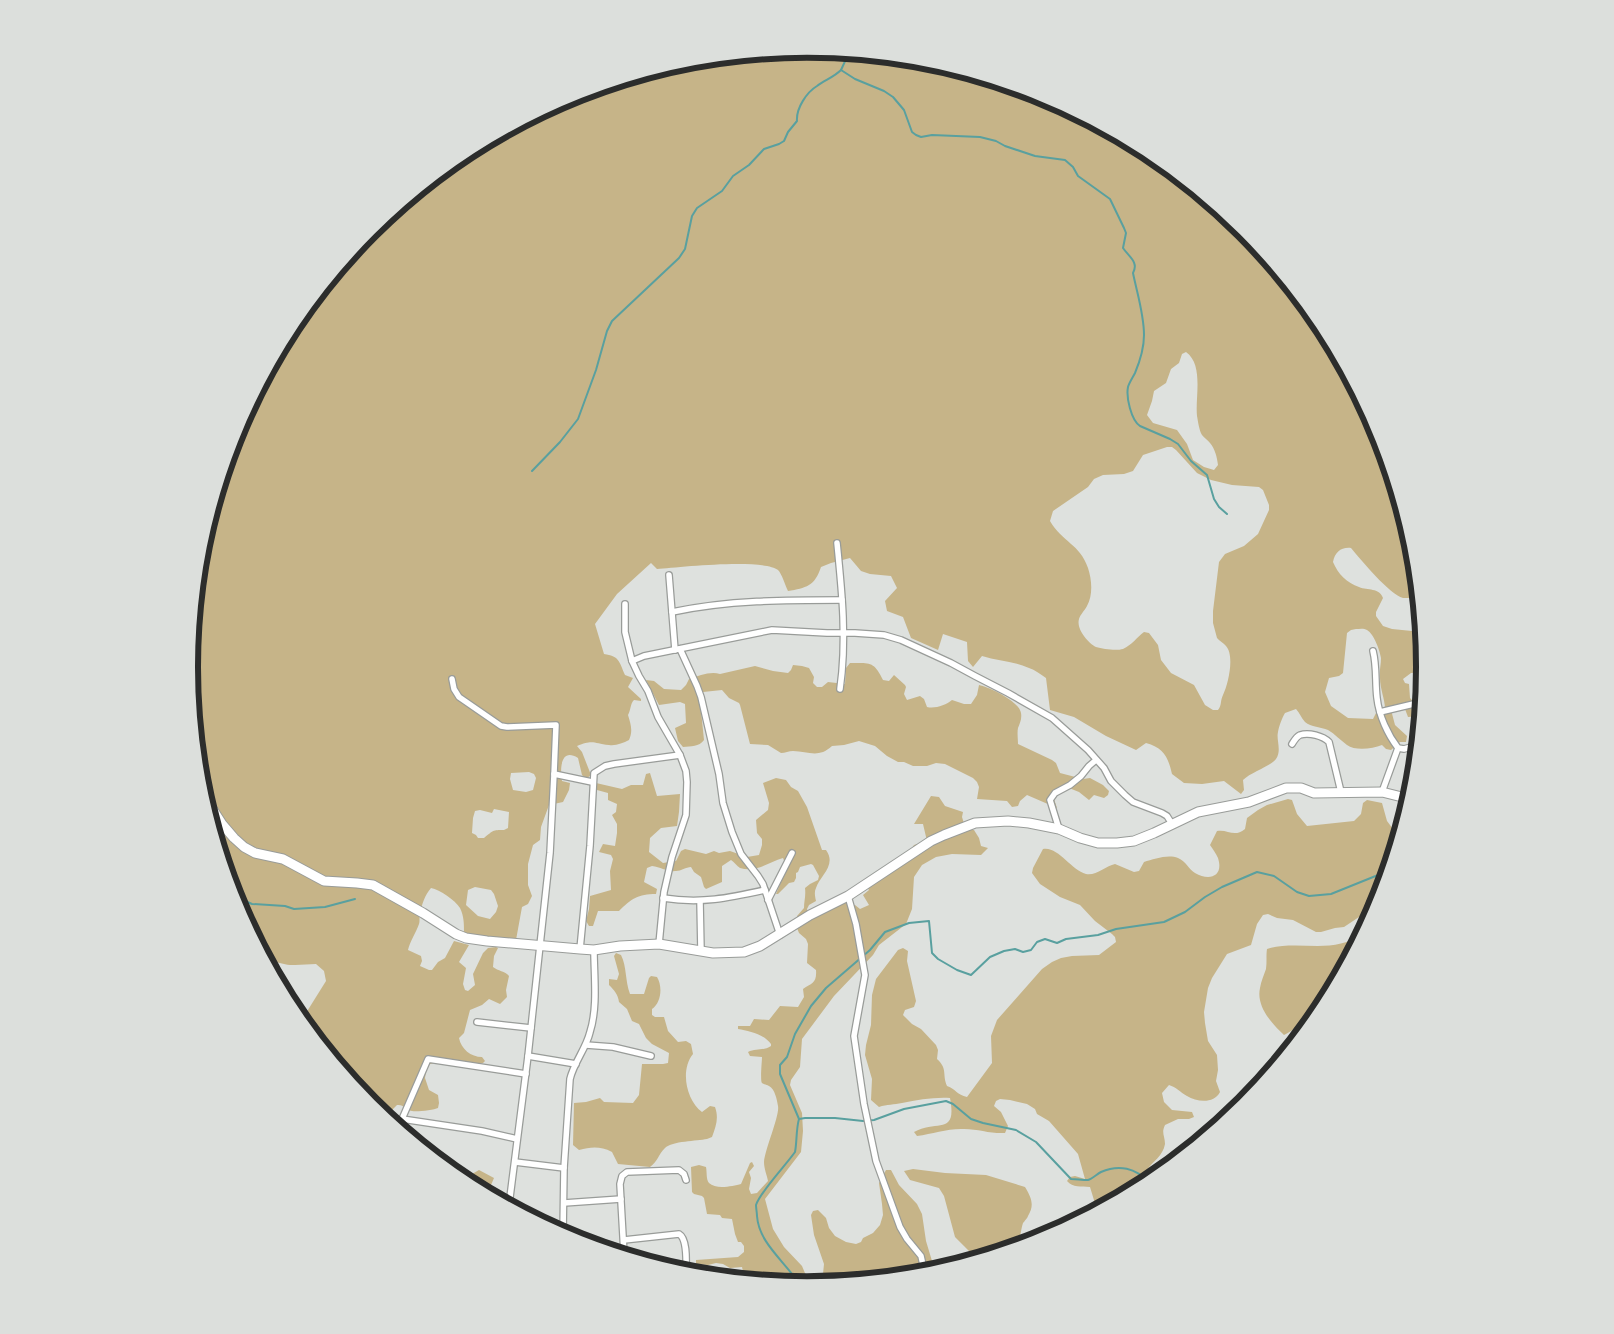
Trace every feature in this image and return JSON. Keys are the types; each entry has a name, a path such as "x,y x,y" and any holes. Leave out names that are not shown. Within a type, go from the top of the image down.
{"main road":[{"path":"215,814 234,838 244,847 255,853 282,858 324,881 357,882 373,885 466,938 594,950 620,946 659,944 713,953 744,952 760,946 810,915 848,896 931,841 975,824 1008,821 1029,823 1059,829 1080,838 1098,842 1117,843 1134,841 1198,812 1249,802 1286,788 1300,788 1314,793 1382,792 1402,798"}],"street":[{"path":"837,543 844,633 840,689"},
{"path":"669,576 678,650 701,697 719,774 723,803 732,832 742,854 758,876 765,890 780,935"},
{"path":"672,612 708,605 754,601 842,600"},
{"path":"625,604 625,632 632,661 638,676 648,691 658,716 680,755 686,772 686,815 672,857 663,898 659,944"},
{"path":"632,661 644,656 772,630 884,635 894,638 951,663 1052,718 1074,736 1132,802 1162,813 1167,816 1172,824"},
{"path":"1374,651 1376,661 1376,697 1386,728 1398,748 1411,747"},
{"path":"452,679 456,695 502,726 556,725 550,853 526,1074 510,1199"},
{"path":"1380,712 1415,704"},
{"path":"1292,744 1296,737 1304,734 1325,738 1329,742 1341,792"},
{"path":"1382,792 1398,748"},
{"path":"580,949 590,846 592,782 594,773 605,766 680,755"},
{"path":"1059,829 1050,800 1055,793 1070,785 1081,776 1088,766 1096,760"},
{"path":"554,774 592,782"},
{"path":"768,900 792,853"},
{"path":"663,898 700,901 723,899 765,890"},
{"path":"848,896 856,924 865,975 854,1036 864,1104 876,1160 900,1227 921,1256 923,1266"},
{"path":"700,901 701,951"},
{"path":"563,1225 564,1168 570,1087 572,1072 586,1045 591,1030 594,1005 594,950"},
{"path":"477,1022 531,1028"},
{"path":"586,1045 613,1047 650,1056"},
{"path":"528,1056 576,1064"},
{"path":"517,1139 488,1132 402,1119 428,1059 526,1074"},
{"path":"515,1162 564,1168"},
{"path":"624,1248 620,1179 622,1176 628,1172 679,1170 684,1174 686,1180"},
{"path":"564,1203 621,1199"},
{"path":"624,1240 679,1234 683,1236 685,1242 686,1264"}],"shaded area":[{"path":"767,59 847,59 926,69 965,78 1003,90 1077,120 1146,160 1178,183 1238,236 1265,265 1291,296 1335,362 1354,397 1384,471 1396,509 1405,548 1412,597 1403,598 1390,590 1351,548 1344,548 1339,551 1335,555 1333,562 1340,574 1351,583 1379,592 1383,598 1376,616 1383,626 1415,631 1416,673 1411,673 1403,679 1405,683 1409,684 1410,698 1415,704 1414,716 1408,717 1405,709 1399,704 1390,706 1395,725 1407,736 1406,742 1400,742 1391,750 1386,749 1382,745 1359,749 1350,747 1328,730 1307,724 1296,709 1285,713 1282,720 1278,732 1278,756 1270,764 1243,780 1244,790 1241,794 1224,781 1202,784 1184,783 1172,774 1164,754 1152,745 1146,743 1136,750 1106,736 1074,717 1050,710 1046,678 1033,670 1018,664 982,656 973,667 968,661 967,642 943,634 938,650 911,638 903,617 887,611 885,601 897,588 891,576 861,571 850,558 821,567 816,578 809,585 788,591 778,570 769,566 720,564 657,569 651,563 617,594 595,624 604,654 616,658 625,675 633,678 628,687 641,699 641,701 634,700 628,715 631,728 629,740 617,745 591,742 577,746 582,752 591,775 586,779 582,775 578,758 568,755 562,761 562,781 570,783 569,790 563,802 549,805 541,827 540,840 533,845 528,864 528,885 532,896 528,904 522,907 516,940 470,936 464,932 463,917 458,905 435,889 431,888 423,903 419,924 408,950 421,956 420,966 432,970 438,962 445,958 454,941 469,945 459,962 466,968 463,984 465,990 468,991 475,985 473,974 483,953 488,948 498,948 494,956 493,967 509,976 506,990 507,997 500,1004 489,999 482,1005 470,1010 464,1033 459,1038 467,1052 474,1056 482,1057 485,1061 483,1063 453,1065 434,1063 427,1065 425,1078 429,1090 438,1095 438,1108 414,1111 397,1105 390,1112 349,1069 306,1014 326,981 324,971 316,964 291,965 275,962 260,937 230,863 218,825 203,747 199,707 199,627 209,548 218,509 230,471 260,397 300,328 323,296 376,236 405,209 436,183 502,139 537,120 611,90 649,78 727,63","holes":["1186,352 1192,358 1197,373 1197,416 1200,431 1216,453 1218,465 1214,470 1204,467 1193,460 1187,444 1177,430 1153,423 1147,415 1154,391 1166,383 1171,369 1179,363 1182,354","1172,447 1197,473 1211,480 1232,485 1259,487 1263,490 1269,505 1269,510 1258,534 1244,546 1225,554 1219,562 1213,623 1217,638 1229,651 1230,670 1218,710 1213,710 1205,705 1194,685 1171,673 1161,660 1158,645 1149,633 1144,632 1123,649 1110,650 1093,645 1086,639 1079,627 1080,617 1090,597 1091,582 1089,573 1085,560 1080,553 1060,534 1050,521 1053,511 1088,487 1094,479 1103,475 1124,474 1133,471 1143,455","1363,629 1370,632 1381,658 1380,682 1385,709 1376,713 1373,719 1348,718 1331,706 1325,692 1329,678 1343,673 1347,633 1351,630","529,772 534,774 536,778 533,790 526,792 513,790 510,779 511,773","494,809 509,812 508,828 493,831 484,838 478,838 472,833 475,811 480,810 492,813","475,887 491,890 498,906 490,919 478,916 466,905 468,890"]},
{"path":"850,663 871,664 877,669 883,680 889,681 894,675 905,685 904,694 907,700 920,696 924,699 927,707 940,706 952,700 971,704 977,695 979,685 996,692 1009,699 1019,708 1021,719 1018,730 1018,744 1052,760 1056,763 1060,773 1083,779 1090,778 1103,785 1109,791 1108,795 1104,798 1094,795 1089,800 1079,792 1069,788 1053,796 1057,808 1027,795 1020,801 1018,806 1012,807 1007,801 977,799 979,787 977,782 973,778 945,764 936,763 927,766 913,766 904,762 898,762 875,746 859,741 832,746 827,750 817,753 793,751 781,753 768,745 750,744 739,703 729,698 722,690 703,692 700,701 704,740 697,745 683,747 678,741 675,728 686,723 685,704 680,702 659,705 646,680 654,681 664,689 681,690 689,679 704,674 720,674 755,666 788,673 793,665 809,668 814,677 813,683 817,687 822,687 828,682 845,684 846,668"},
{"path":"650,773 657,796 680,794 677,826 661,828 650,838 649,852 663,863 676,861 681,851 685,849 706,854 714,851 719,853 730,851 747,857 759,855 762,839 757,833 756,820 768,810 769,803 763,783 776,778 786,780 791,787 798,791 807,807 822,850 826,850 830,861 815,890 816,901 809,905 808,913 844,895 847,904 855,905 860,909 869,905 863,895 869,890 863,881 914,845 927,841 923,824 914,824 931,796 939,797 945,806 963,812 962,817 966,830 974,830 981,846 988,848 981,855 952,854 936,857 922,865 914,877 912,909 906,924 879,945 873,955 834,996 802,1039 800,1067 791,1080 790,1085 802,1113 801,1152 765,1199 773,1229 784,1247 802,1266 806,1276 743,1273 742,1267 730,1268 716,1263 708,1265 696,1264 696,1260 738,1257 744,1252 744,1246 741,1242 738,1242 732,1219 722,1218 720,1215 707,1214 704,1198 692,1192 691,1167 699,1165 706,1167 708,1182 712,1185 725,1187 741,1184 752,1162 754,1166 749,1172 751,1178 749,1189 751,1194 757,1193 768,1181 764,1162 777,1117 778,1106 771,1087 761,1081 762,1057 750,1056 748,1052 768,1048 771,1044 760,1035 738,1029 738,1026 750,1026 754,1019 769,1020 780,1006 798,1007 804,997 803,989 815,980 816,970 807,963 808,944 797,928 797,916 804,908 805,888 818,880 819,876 811,864 800,867 794,882 789,883 776,894 787,868 783,858 752,869 740,868 731,860 722,866 722,882 706,889 701,877 691,867 673,871 652,866 647,868 644,882 657,889 656,894 635,898 619,911 598,911 593,926 589,926 586,921 590,896 611,890 610,871 613,859 611,855 599,852 603,844 615,846 617,833 617,824 612,815 616,812 617,804 608,800 608,793 597,790 596,783 622,789 631,785 643,785 646,774"},
{"path":"1288,799 1292,800 1297,814 1307,826 1354,821 1361,814 1363,803 1367,800 1382,803 1387,821 1394,832 1364,914 1344,927 1321,932 1316,932 1293,920 1277,918 1268,914 1263,915 1257,924 1251,945 1227,954 1208,988 1204,1012 1208,1041 1217,1055 1218,1070 1216,1081 1220,1092 1214,1099 1200,1101 1169,1085 1162,1093 1164,1102 1172,1110 1192,1112 1194,1117 1178,1119 1165,1125 1163,1130 1164,1148 1146,1174 1095,1204 1090,1187 1075,1186 1067,1181 1070,1177 1075,1176 1085,1179 1078,1154 1049,1121 1037,1114 1035,1109 1027,1104 1000,1099 996,1101 994,1106 1001,1112 1008,1126 1005,1133 961,1129 917,1136 914,1132 948,1122 951,1118 950,1098 926,1099 879,1107 871,1100 872,1079 865,1055 871,1025 872,995 876,979 898,950 903,948 908,951 907,961 916,1001 914,1007 905,1010 903,1015 912,1024 921,1029 936,1045 938,1050 937,1059 944,1069 947,1086 967,1097 992,1063 991,1036 997,1020 1042,969 1061,958 1099,955 1116,942 1115,937 1095,921 1080,905 1060,897 1040,884 1032,873 1043,849 1054,851 1080,872 1086,874 1093,874 1115,864 1134,872 1139,871 1144,862 1161,857 1174,857 1181,859 1195,873 1210,877 1214,876 1219,869 1218,858 1210,845 1217,831 1241,832 1245,829 1247,818 1267,805"},
{"path":"1353,939 1314,1006 1310,1006 1296,1026 1284,1035 1270,1020 1260,1001 1259,995 1266,969 1267,949 1279,946 1328,946"},
{"path":"616,953 621,955 623,960 630,994 644,994 649,978 651,976 657,977 660,985 660,994 657,1003 652,1009 652,1015 664,1017 668,1031 678,1042 686,1041 691,1044 693,1054 689,1061 686,1076 689,1093 696,1107 702,1112 710,1106 715,1107 717,1115 712,1137 668,1146 650,1167 618,1164 612,1152 608,1150 588,1148 579,1150 573,1145 574,1103 600,1098 604,1102 633,1103 639,1095 642,1064 668,1063 669,1053 652,1044 646,1038 639,1024 632,1021 627,1009 619,1002 617,994 609,985 609,979 617,980 619,974 614,956"},
{"path":"913,1169 986,1175 1025,1187 1032,1205 1023,1223 1020,1238 973,1253 970,1252 955,1237 944,1196 939,1188 910,1180 904,1171"},
{"path":"479,1170 494,1178 489,1187 467,1173 472,1174"},
{"path":"886,1170 891,1170 899,1185 917,1204 922,1214 931,1264 887,1271 823,1276 824,1264 814,1235 811,1215 813,1211 818,1210 826,1218 829,1228 835,1236 846,1242 856,1244 861,1242 863,1238 873,1233 880,1225 883,1215 879,1183"}],"waterway":[{"path":"846,59 841,70 855,79 884,91 893,97 904,110 912,132 916,135 921,137 932,135 980,137 1035,156 1065,160 1073,167 1078,176 1110,199 1126,233 1123,248 1135,266 1133,273 1144,327 1141,354 1128,387 1132,414 1140,426 1178,444 1191,461 1207,475 1214,499 1227,514"},
{"path":"532,471 560,442 578,419 612,321 679,258 685,249 692,216 697,208 722,191 733,176 749,165 764,149 784,141 788,132 797,121 798,111 806,96 841,70"},
{"path":"794,1276 768,1244 759,1226 756,1208 758,1200 795,1152 799,1119 780,1074 780,1065 787,1057 795,1034 811,1006 826,988 870,950 885,932 909,923 929,921 932,953 938,959 957,970 971,975 990,957 1015,949 1023,952 1031,950 1037,942 1045,939 1057,943 1066,939 1098,935 1116,929 1164,922 1185,912 1222,887 1257,872 1274,876 1297,892 1309,896 1331,894 1380,874"},
{"path":"244,901 252,904 285,906 294,909 325,907 355,899"},
{"path":"799,1119 874,1120 904,1109 946,1101 953,1104 971,1119 1016,1130 1036,1142 1071,1179 1088,1180 1101,1172 1114,1168 1127,1169 1142,1176"}]}
